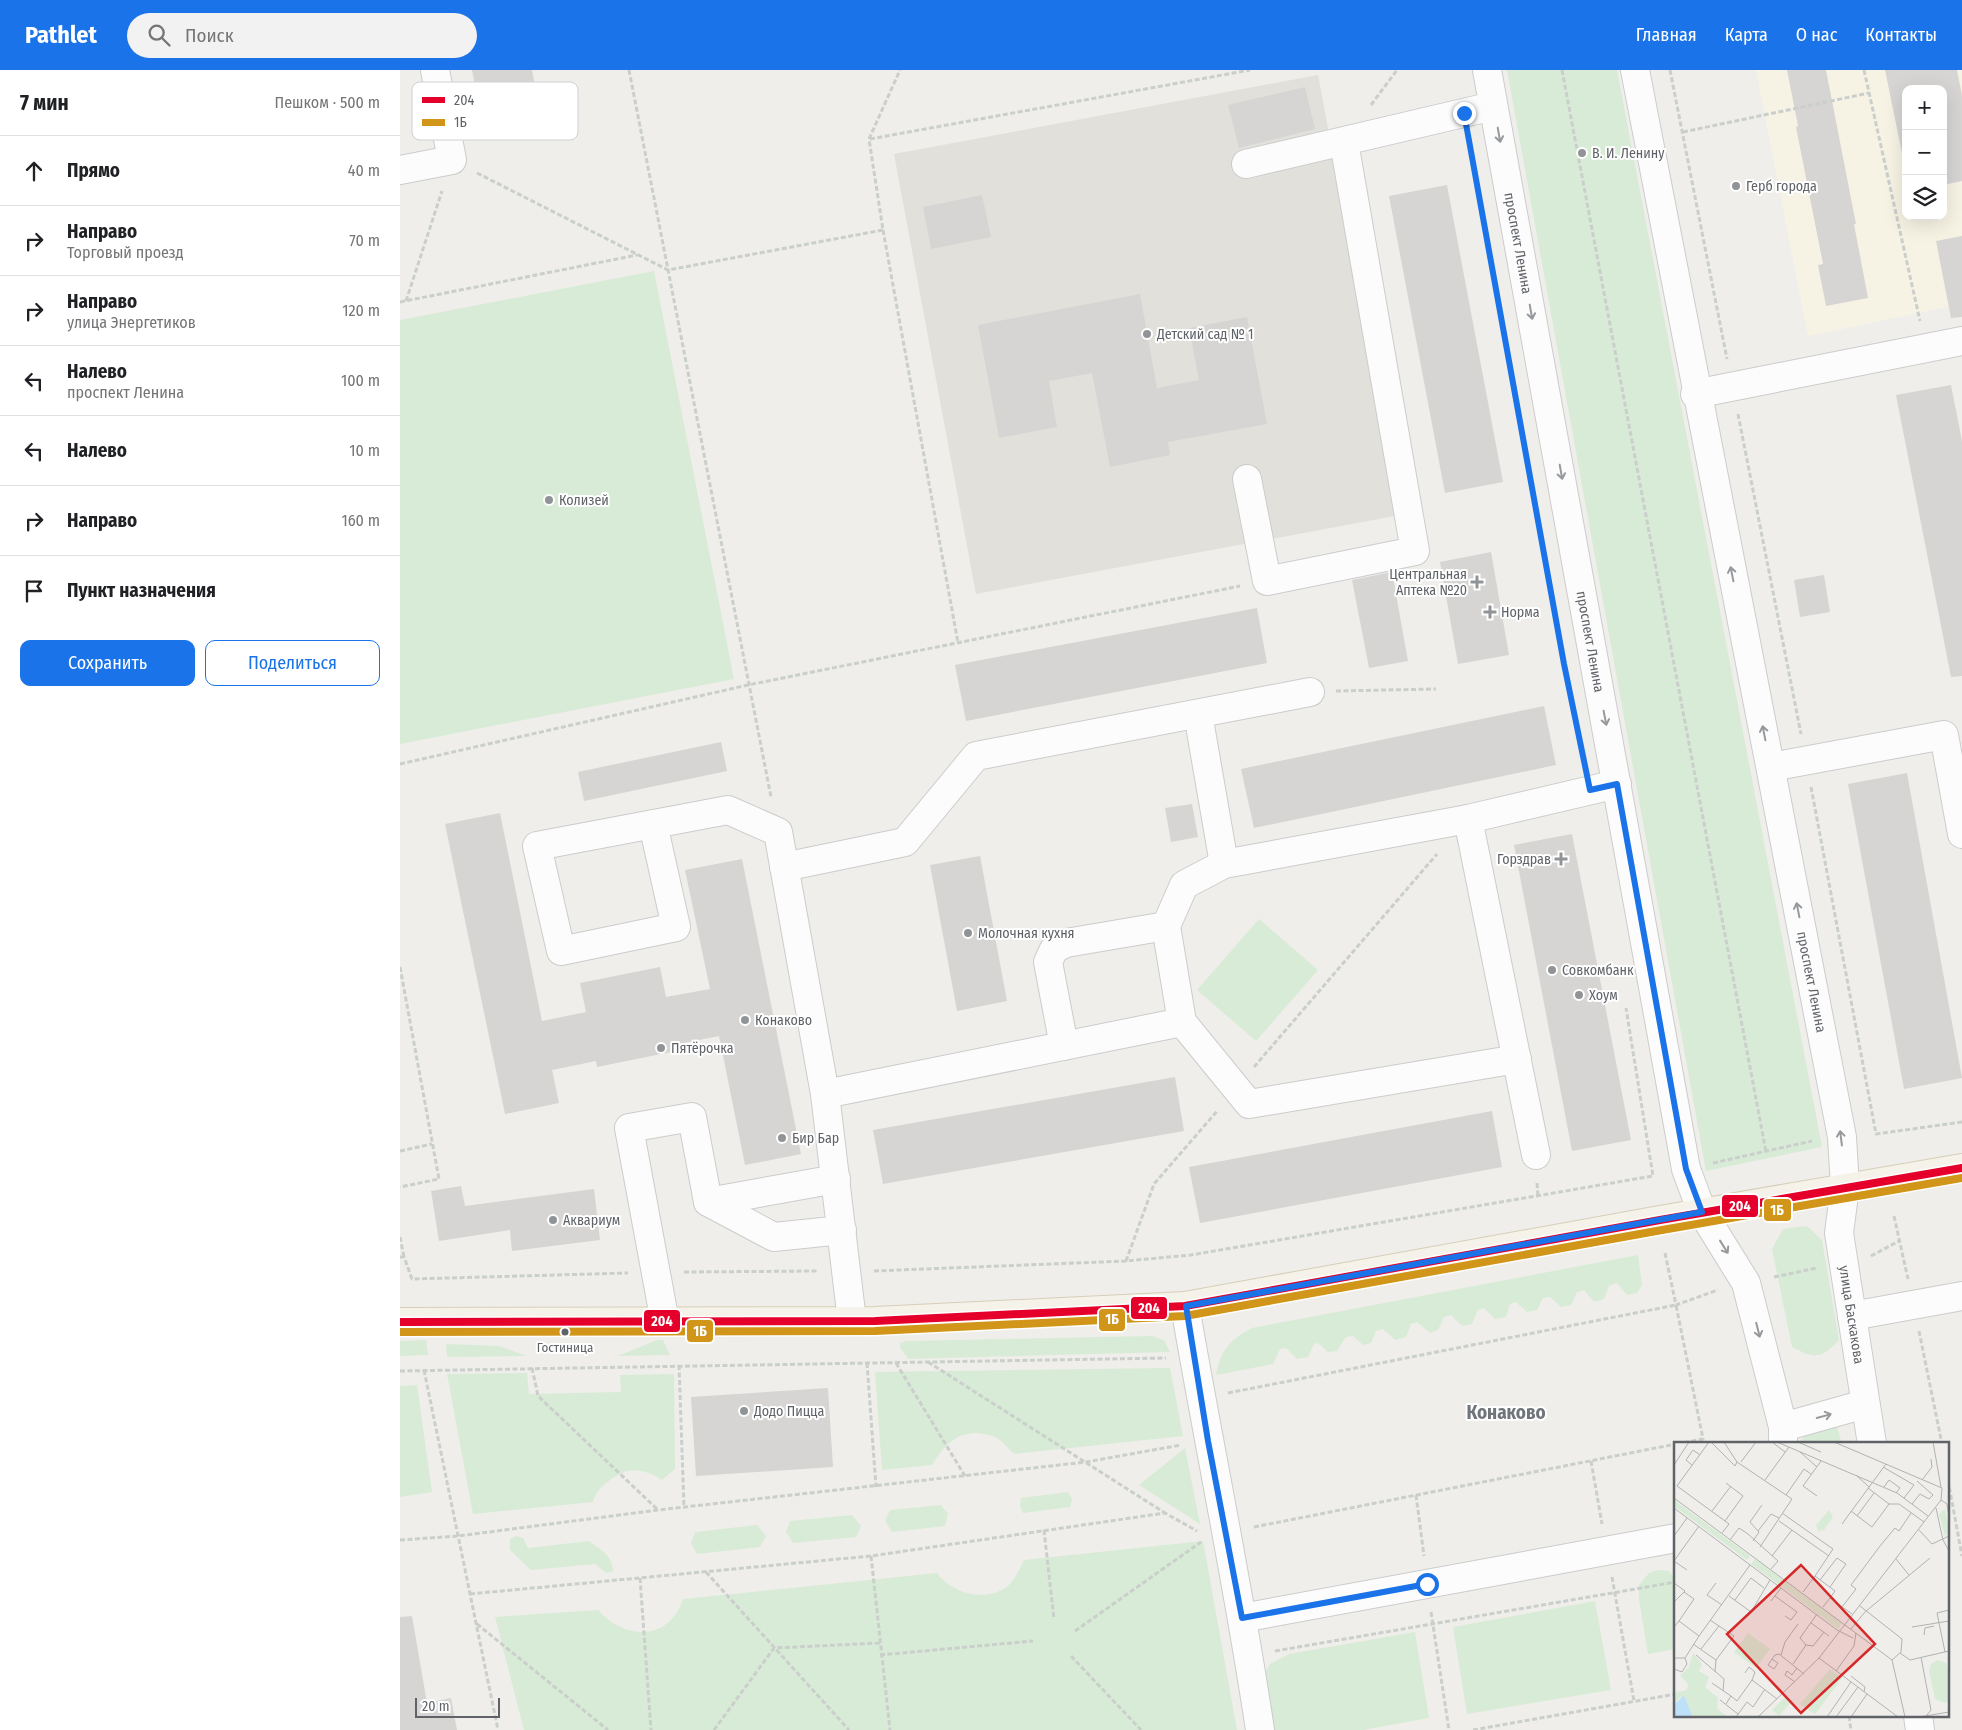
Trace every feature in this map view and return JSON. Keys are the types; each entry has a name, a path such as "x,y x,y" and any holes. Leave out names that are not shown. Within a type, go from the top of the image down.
{"main road":[{"path":"400,1322 852,1321 1186,1306 1702,1212 1962,1168"}],"street":[{"name":"проспект Ленина","path":"1487,70 1686,1169 1702,1212 1746,1282 1783,1436"},
{"name":"проспект Ленина","path":"1635,70 1695,394 1842,1138 1845,1187"},
{"path":"1246,164 1493,106"},
{"path":"400,170 452,160 448,140"},
{"path":"1247,479 1267,581 1415,551 1344,142"},
{"path":"1695,394 1962,341"},
{"path":"784,868 905,842 976,756 1310,692"},
{"path":"1198,714 1224,864"},
{"path":"1770,767 1953,733 1962,834"},
{"path":"1517,1059 1249,1104 1182,1022 1166,926 1184,885 1224,864 1468,818 1617,784"},
{"path":"653,824 676,928 561,951 537,846 653,824 728,810 778,832 825,1094 848,1270 852,1321"},
{"path":"1468,818 1536,1154"},
{"path":"1064,1046 1048,962 1054,949 1066,943 1166,926"},
{"path":"825,1094 1182,1022"},
{"path":"665,1322 629,1128 692,1117 708,1202"},
{"path":"708,1202 836,1179"},
{"name":"улица Баскакова","path":"1845,1187 1840,1233 1872,1442"},
{"path":"708,1202 774,1237 842,1230"},
{"path":"1852,1316 1962,1296"},
{"path":"1186,1306 1208,1441 1249,1656 1260,1730"},
{"path":"1783,1436 1865,1404"},
{"path":"1242,1618 1674,1538"}],"path":[{"path":"628,70 778,832"},
{"path":"900,70 869,139 883,230 958,643"},
{"path":"869,139 1250,70"},
{"path":"1562,70 1766,1152"},
{"path":"1670,70 1806,761 1876,1134 1962,1122"},
{"path":"1864,70 1926,349"},
{"path":"1682,132 1870,93"},
{"path":"406,301 452,160 668,270 883,230"},
{"path":"400,302 638,255"},
{"path":"400,764 748,685 1267,581"},
{"path":"1310,692 1436,689"},
{"path":"1126,1261 1154,1184 1468,818"},
{"path":"400,967 438,1179 400,1187"},
{"path":"400,1237 402,1257 412,1279 848,1270 1126,1261 1191,1256 1653,1176 1625,1002"},
{"path":"1708,1164 1812,1141"},
{"path":"400,1151 432,1144"},
{"path":"1870,1257 1899,1241"},
{"path":"1665,1253 1702,1439 1687,1442"},
{"path":"1773,1277 1817,1268"},
{"path":"1222,1394 1676,1305 1726,1288"},
{"path":"400,1371 1171,1358"},
{"path":"927,1362 1198,1532"},
{"path":"867,1363 876,1486"},
{"path":"896,1363 965,1476"},
{"path":"678,1366 684,1507"},
{"path":"532,1368 538,1396 658,1510"},
{"path":"424,1370 498,1730"},
{"path":"400,1540 458,1536 658,1510 1086,1462 1187,1444"},
{"path":"1248,1528 1674,1445"},
{"path":"1591,1461 1634,1701"},
{"path":"1950,1491 1962,1556"},
{"path":"470,1594 871,1556 1165,1513"},
{"path":"1044,1530 1054,1619"},
{"path":"1075,1631 1203,1541"},
{"path":"871,1556 880,1655 890,1730"},
{"path":"706,1571 849,1730"},
{"path":"640,1578 651,1730"},
{"path":"1249,1656 1674,1582"},
{"path":"476,1624 608,1730"},
{"path":"880,1655 1033,1641"},
{"path":"774,1648 880,1643"},
{"path":"714,1730 774,1648"},
{"path":"1071,1656 1141,1730"},
{"path":"1473,1730 1674,1694"}],"shaded area":[{"path":"1756,70 1962,70 1962,304 1808,336"},
{"name":"Детский сад № 1","path":"1318,75 1400,515 976,594 894,154"}],"green space":[{"path":"1507,70 1617,70 1822,1147 1706,1171"},
{"name":"Колизей","path":"654,271 734,679 400,744 400,320"},
{"path":"1259,919 1318,970 1256,1041 1197,990"},
{"path":"1807,1226 1822,1240 1839,1340 1827,1351 1817,1355 1807,1354 1792,1347 1772,1249 1783,1229"},
{"path":"1638,1255 1642,1285 1637,1293 1627,1295 1617,1283 1609,1286 1604,1299 1594,1302 1584,1290 1577,1292 1571,1305 1561,1307 1550,1297 1543,1298 1537,1310 1527,1312 1516,1302 1510,1304 1506,1317 1495,1319 1484,1308 1478,1310 1472,1324 1462,1326 1451,1315 1444,1317 1438,1330 1430,1333 1417,1322 1411,1324 1406,1337 1395,1340 1383,1329 1376,1331 1371,1343 1363,1345 1353,1336 1346,1337 1337,1351 1328,1352 1318,1343 1314,1344 1308,1357 1297,1359 1286,1348 1280,1349 1273,1364 1216,1375 1220,1359 1227,1347 1237,1337 1252,1328"},
{"path":"1152,1336 1164,1340 1170,1352 908,1359 900,1347 900,1343 907,1341"},
{"path":"426,1340 428,1355 400,1356 400,1341"},
{"path":"657,1340 663,1340 670,1355 618,1356"},
{"path":"446,1344 499,1346 527,1356 447,1357"},
{"path":"1170,1368 1183,1436 1014,1454 995,1437 970,1433 950,1442 932,1465 882,1470 875,1372"},
{"path":"527,1373 529,1394 621,1392 620,1375 674,1374 675,1469 662,1480 642,1471 623,1472 601,1487 593,1502 473,1514 447,1374"},
{"path":"417,1385 432,1492 400,1497 400,1386"},
{"path":"1828,1421 1837,1427 1841,1442 1799,1442 1814,1426"},
{"path":"1185,1448 1200,1524 1139,1485"},
{"path":"1068,1492 1072,1499 1070,1507 1023,1513 1020,1506 1021,1498"},
{"path":"941,1505 948,1514 945,1526 892,1532 885,1521 890,1510"},
{"path":"852,1515 861,1526 856,1537 793,1543 786,1532 790,1521"},
{"path":"757,1525 766,1536 760,1547 697,1554 691,1543 695,1532"},
{"path":"516,1536 523,1538 528,1548 589,1541 608,1557 613,1571 606,1573 595,1564 531,1570 510,1550 510,1539"},
{"path":"1203,1541 1237,1730 524,1730 495,1617 598,1610 620,1627 645,1632 657,1629 667,1623 676,1613 683,1599 937,1573 961,1591 971,1594 992,1594 1010,1584 1024,1560"},
{"path":"1658,1570 1669,1571 1674,1577 1674,1649 1648,1654 1639,1599 1639,1585 1649,1573"},
{"path":"1595,1601 1611,1690 1467,1714 1453,1627"},
{"path":"1415,1632 1429,1718 1363,1730 1273,1730 1264,1675 1270,1664 1289,1654"}],"building":[{"path":"472,70 532,70 534,82 474,82"},
{"path":"1787,70 1826,70 1856,224 1854,224 1868,298 1826,306 1818,265 1823,264 1796,127 1798,126"},
{"path":"1885,70 1957,70 1962,95 1962,181 1947,184 1947,85 1902,85 1902,153"},
{"path":"1305,87 1315,129 1239,148 1228,105"},
{"path":"1447,185 1503,482 1445,493 1389,196"},
{"path":"982,195 991,237 931,249 923,207"},
{"path":"1962,236 1962,317 1951,318 1936,241"},
{"path":"1140,294 1157,388 1199,380 1189,328 1247,317 1267,424 1168,442 1170,455 1110,467 1092,373 1049,381 1057,427 999,438 978,325"},
{"path":"1951,385 1962,441 1962,676 1951,677 1896,395"},
{"path":"1491,552 1509,655 1458,664 1440,562"},
{"path":"1392,572 1408,661 1369,668 1352,580"},
{"path":"1824,575 1830,612 1800,617 1794,580"},
{"path":"1257,608 1267,663 966,721 955,665"},
{"path":"1544,706 1556,765 1254,828 1241,769"},
{"path":"721,742 727,771 584,801 578,772"},
{"path":"1907,773 1962,1078 1904,1089 1848,784"},
{"path":"1192,804 1198,837 1171,842 1165,808"},
{"path":"500,813 542,1021 586,1012 580,983 660,967 666,997 710,989 685,870 742,859 801,1154 745,1165 719,1036 674,1045 676,1051 597,1067 596,1061 552,1070 559,1103 505,1114 445,824"},
{"path":"1572,834 1631,1140 1572,1151 1514,845"},
{"name":"Молочная кухня","path":"980,856 1007,1001 957,1011 930,865"},
{"path":"1175,1077 1184,1131 883,1184 873,1130"},
{"path":"1492,1111 1502,1167 1200,1223 1189,1167"},
{"name":"Аквариум","path":"461,1186 465,1206 594,1189 600,1240 512,1251 510,1230 439,1241 431,1191"},
{"path":"828,1388 833,1467 696,1476 691,1397"},
{"path":"412,1616 427,1703 451,1698 457,1730 400,1730 400,1617"}],"transit line":[{"name":"204","path":"400,1322 875,1321 1185,1306 1660,1220 1962,1168"},
{"name":"1Б","path":"400,1332 875,1331 1185,1316 1962,1178"}],"place":[{"name":"В. И. Ленину","path":"1582,153"},
{"name":"Герб города","path":"1736,186"},
{"name":"Детский сад № 1","path":"1147,334"},
{"name":"Колизей","path":"549,500"},
{"name":"Центральная Аптека №20","path":"1477,582"},
{"name":"Норма","path":"1490,612"},
{"name":"Горздрав","path":"1561,859"},
{"name":"Молочная кухня","path":"968,933"},
{"name":"Совкомбанк","path":"1552,970"},
{"name":"Хоум","path":"1579,995"},
{"name":"Конаково","path":"745,1020"},
{"name":"Пятёрочка","path":"661,1048"},
{"name":"Бир Бар","path":"782,1138"},
{"name":"Аквариум","path":"553,1220"},
{"name":"Гостиница","path":"565,1332"},
{"name":"Додо Пицца","path":"744,1411"}],"district":[{"name":"Конаково","path":"1506,1412"}],"route":[{"path":"1427,1584 1242,1618 1208,1441 1186,1306 1702,1212 1686,1169 1617,784 1590,790 1564,664 1464,113"}]}
